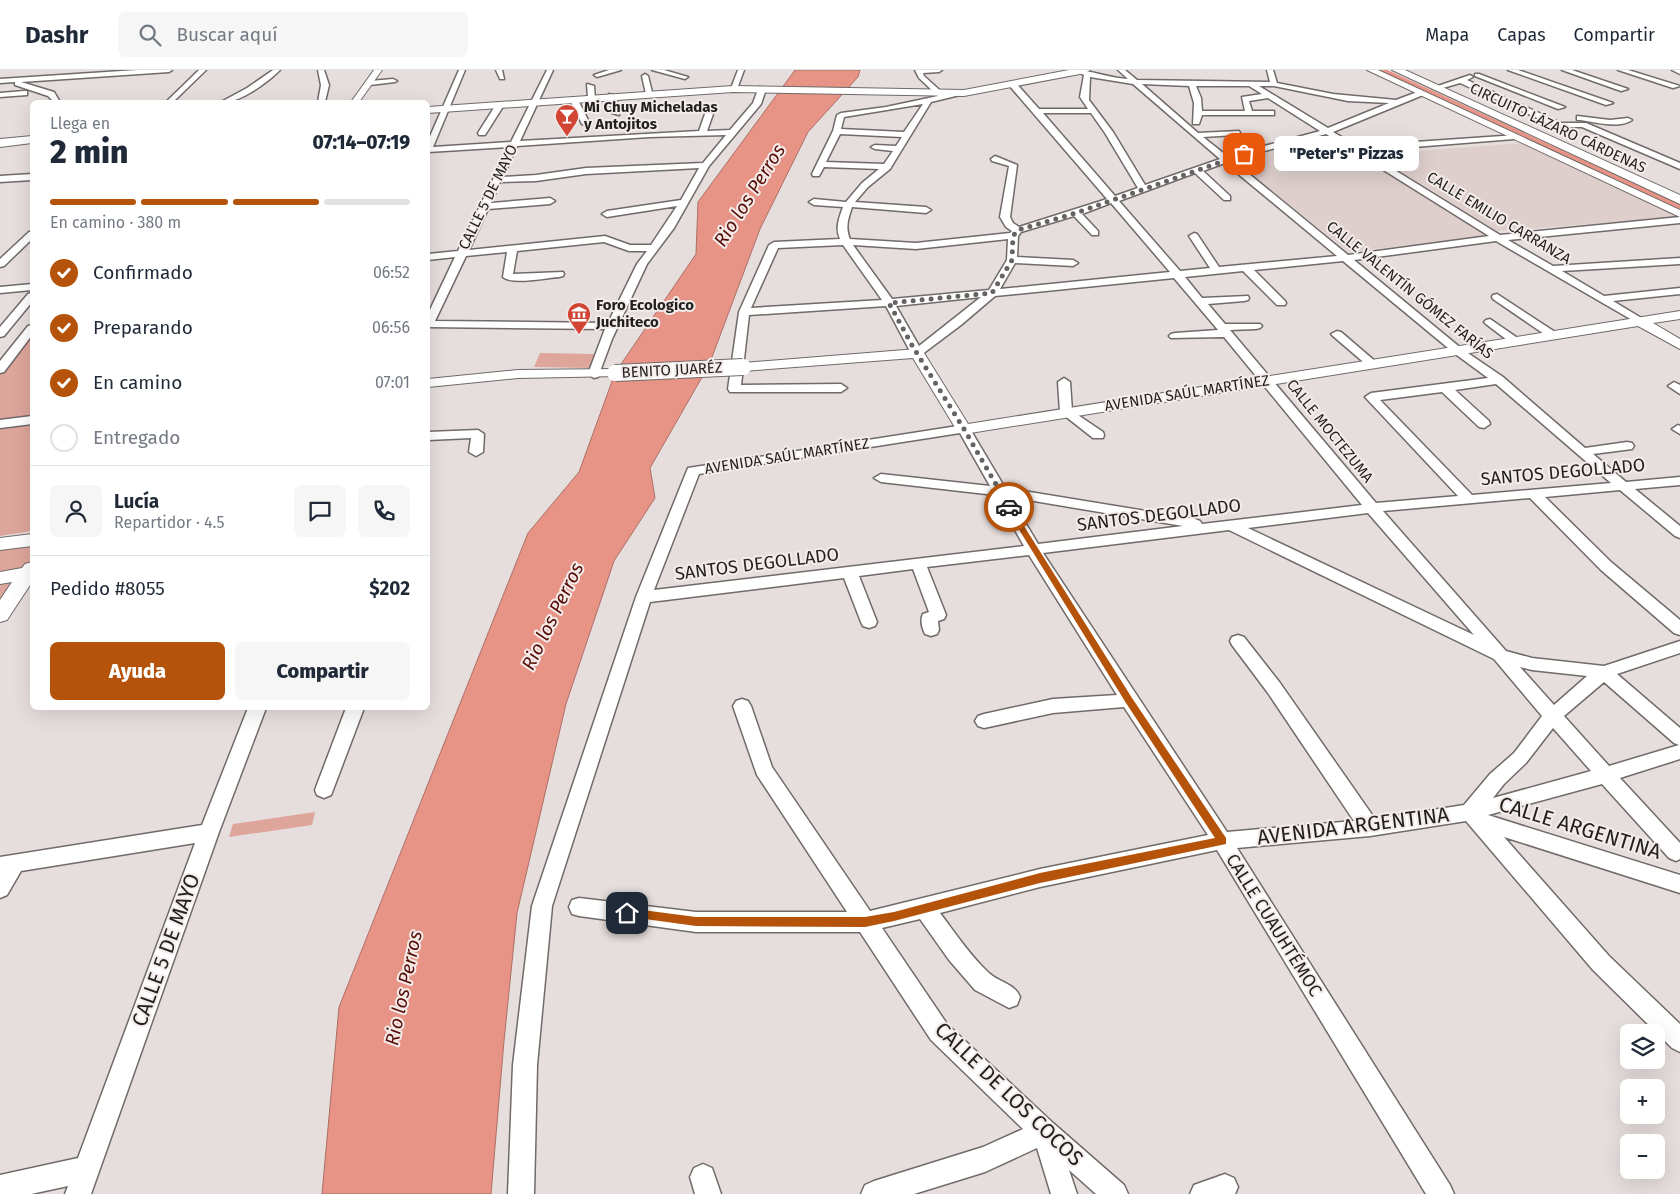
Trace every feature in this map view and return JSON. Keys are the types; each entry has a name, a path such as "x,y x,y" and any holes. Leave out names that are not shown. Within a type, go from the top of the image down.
{"main road":[{"name":"CIRCUITO LÁZARO CÁRDENAS","path":"1396,70 1428,91 1514,131 1680,200"},
{"path":"430,110 734,89 856,91 942,96 1082,72"},
{"path":"0,143 30,140"}],"street":[{"path":"0,82 169,70"},
{"path":"171,100 203,70"},
{"path":"229,100 250,90 278,70"},
{"path":"321,70 325,85 322,100"},
{"path":"357,100 378,70"},
{"path":"430,145 462,70"},
{"path":"498,70 502,78"},
{"name":"CALLE 5 DE MAYO","path":"430,320 550,70"},
{"path":"597,75 618,70"},
{"path":"654,70 684,77"},
{"path":"734,89 741,70"},
{"path":"816,174 837,131 841,115 928,101 942,96 921,78 918,71 940,70"},
{"name":"CALLE VALENTÍN GÓMEZ FARÍAS","path":"1121,70 1193,132 1458,350 1499,380 1680,534"},
{"path":"1270,70 1274,84"},
{"path":"1371,70 1428,91 1498,129"},
{"path":"841,388 734,389 740,364 744,312 774,245 846,242 916,246 1016,233 1227,159 1328,131 1428,91 1493,70"},
{"path":"1511,70 1609,103"},
{"path":"1565,70 1624,89"},
{"path":"1621,70 1676,86"},
{"path":"1674,70 1680,72"},
{"path":"1143,190 1109,132 1084,97 1082,72 1136,82 1274,84 1356,100 1403,101"},
{"path":"645,76 650,94"},
{"path":"1474,76 1565,113 1610,122 1628,120"},
{"path":"0,77 50,94 55,100"},
{"path":"1460,80 1554,122 1564,125 1583,125 1679,166"},
{"path":"370,83 393,81"},
{"name":"CALLE MOCTEZUMA","path":"1012,84 1225,330 1372,508 1500,656 1676,852"},
{"path":"1192,84 1198,98 1199,113 1193,132 1236,132"},
{"name":"CALLE EMILIO CARRANZA","path":"1251,84 1498,238 1680,346"},
{"path":"590,86 592,98"},
{"path":"594,374 612,326 642,264 669,228 705,165 758,104 762,89"},
{"path":"247,100 250,90"},
{"path":"0,95 24,93"},
{"path":"1249,113 1245,99 1270,95"},
{"path":"612,96 616,114"},
{"path":"574,100 586,124"},
{"path":"846,242 842,232 843,221 850,204 865,185 887,167 928,101"},
{"path":"482,133 500,105"},
{"path":"1037,111 1094,111"},
{"path":"1199,113 1271,113"},
{"path":"702,133 709,114"},
{"path":"1356,149 1514,131 1554,122"},
{"path":"1344,141 1498,129 1514,131 1680,214"},
{"path":"837,131 907,135"},
{"path":"430,150 732,132"},
{"path":"875,147 898,149"},
{"path":"1642,150 1661,150"},
{"path":"623,158 625,169"},
{"path":"917,353 957,323 992,293 1012,260 1016,233 1005,218 1013,165 995,159"},
{"path":"822,164 887,167"},
{"path":"496,180 536,178 586,171 705,165"},
{"path":"1197,170 1227,198"},
{"path":"0,179 30,177"},
{"path":"486,206 550,201"},
{"path":"607,214 684,202"},
{"path":"814,202 926,210"},
{"path":"1076,213 1095,233"},
{"path":"1012,260 1078,270 1177,274 1346,258 1498,238 1680,220"},
{"path":"916,246 920,233"},
{"path":"0,264 30,236"},
{"path":"1194,236 1216,270"},
{"path":"430,257 605,239 629,248 654,248"},
{"name":"CALLE CUAUHTÉMOC","path":"846,242 889,303 1033,549 1222,841 1441,1194"},
{"path":"512,248 508,277 518,278 559,274"},
{"path":"1551,269 1680,261"},
{"path":"1245,267 1280,303"},
{"path":"744,312 889,303 992,293 1078,270"},
{"path":"0,290 30,287"},
{"path":"1602,299 1680,291"},
{"path":"1497,297 1551,334"},
{"path":"0,334 30,298"},
{"path":"1200,301 1244,298"},
{"name":"AVENIDA SAÚL MARTÍNEZ","path":"644,597 694,471 1680,314"},
{"path":"1490,322 1515,341"},
{"path":"430,324 612,326"},
{"path":"1175,336 1256,326"},
{"path":"1337,334 1372,364"},
{"path":"0,340 28,338"},
{"path":"0,369 28,338"},
{"name":"BENITO JUARÉZ","path":"430,383 518,374 615,373 917,353"},
{"path":"818,374 820,388"},
{"path":"1468,499 1370,397 1499,380"},
{"path":"1064,382 1066,412 1098,435"},
{"path":"1445,388 1484,424"},
{"path":"0,424 30,420"},
{"path":"430,436 478,434 476,452"},
{"path":"1582,452 1627,446"},
{"path":"881,478 999,491 1214,527"},
{"name":"SANTOS DEGOLLADO","path":"644,597 1372,508 1680,481"},
{"path":"1534,494 1606,566 1680,629"},
{"path":"1230,525 1500,656 1532,664 1604,672 1680,738"},
{"path":"0,544 30,540"},
{"path":"918,563 938,615 929,618 931,630"},
{"path":"0,578 30,572"},
{"path":"850,572 869,622"},
{"path":"0,615 30,573"},
{"path":"521,1194 526,1065 542,906 644,597"},
{"path":"1238,641 1274,688 1370,828"},
{"path":"1680,647 1604,672 1553,715 1520,758 1497,779 1474,816 1601,963 1680,1040"},
{"path":"984,721 1053,706 1085,705 1129,700"},
{"name":"CALLE DE LOS COCOS","path":"742,706 764,770 939,1032 1044,1132 1115,1194"},
{"name":"CALLE 5 DE MAYO","path":"78,1194 209,832 256,710"},
{"path":"324,790 353,710"},
{"name":"AVENIDA ARGENTINA","path":"579,907 696,922 865,922 1040,878 1222,841 1370,828 1474,816 1680,752"},
{"name":"CALLE ARGENTINA","path":"1474,816 1680,884"},
{"path":"0,889 8,865 209,832"},
{"path":"924,908 957,953 983,982 1009,997"},
{"path":"874,1194 985,1159 1044,1132 1064,1194"},
{"path":"0,1188 87,1169"}],"shaded area":[{"path":"1326,135 1489,236 1349,252 1232,159"},
{"path":"1525,143 1680,217 1497,231 1373,154"},
{"path":"30,330 30,420 0,424 0,368"},
{"path":"540,353 595,354 590,368 534,367"},
{"path":"30,424 30,531 0,536 0,427"},
{"path":"30,540 30,571 0,615 0,544"},
{"path":"315,812 312,825 229,837 233,824"}],"water":[{"name":"Rio los Perros","path":"795,70 860,70 858,77 808,132 760,229 709,365 650,468 655,498 614,561 566,704 517,913 491,1194 322,1194 339,1007 528,533 579,472 615,373 696,254 698,202"}],"waterway":[{"path":"1381,70 1680,208"}],"way so far":[{"path":"1009,507 964,429 913,347 889,303 992,293 1012,260 1014,232 1076,213 1244,154"}],"place":[{"name":"Mi Chuy Micheladas y Antojitos","path":"567,137"},
{"name":"\"Peter's\" Pizzas","path":"1244,154"},
{"name":"Foro Ecologico Juchiteco","path":"579,335"}],"route":[{"path":"627,913 696,922 865,922 1040,878 1222,841 1129,700 1033,549 1009,507"}]}
